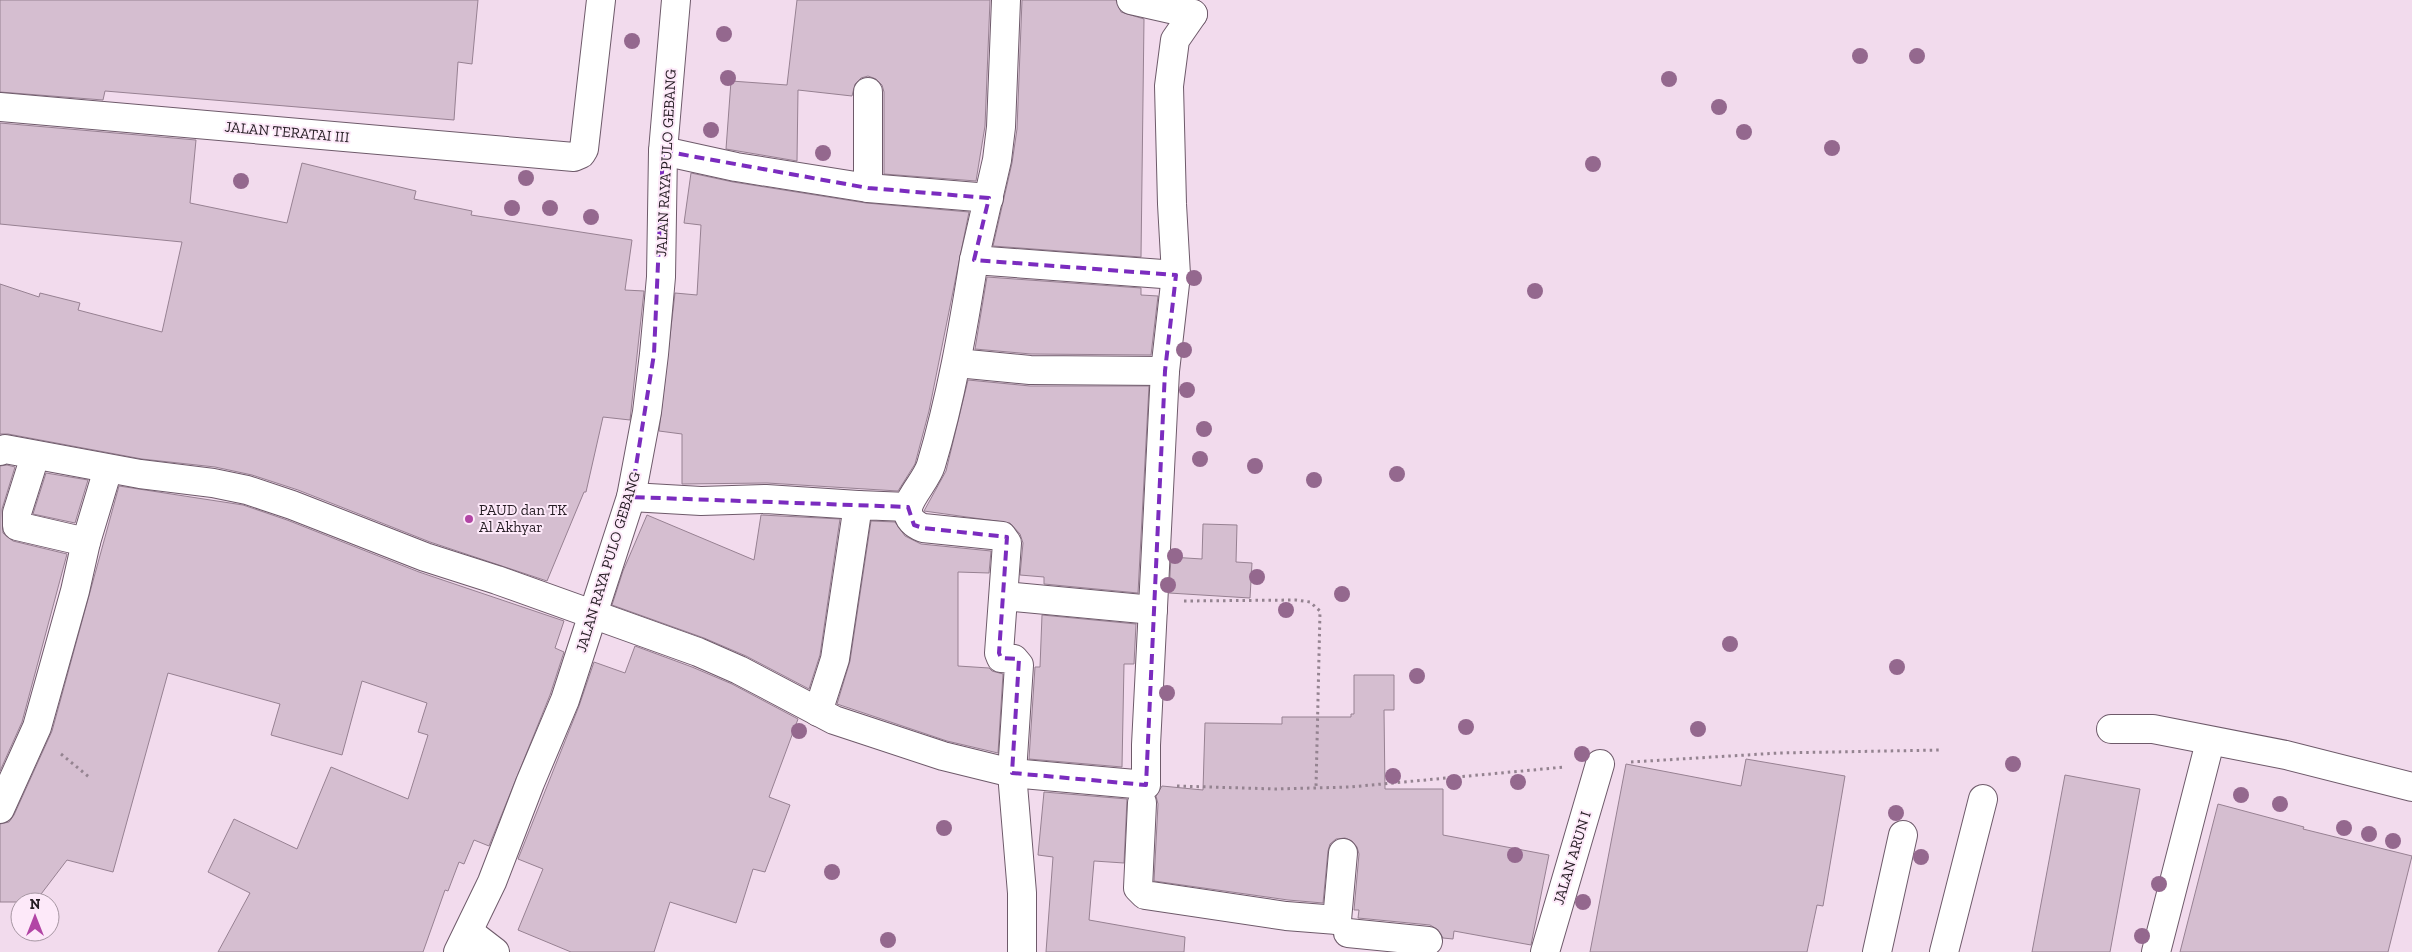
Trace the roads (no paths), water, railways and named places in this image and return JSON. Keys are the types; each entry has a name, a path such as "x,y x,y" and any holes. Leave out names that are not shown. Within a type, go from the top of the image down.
{"street":[{"name":"JALAN TERATAI III","path":"0,107 574,157 581,154 584,149 601,0"},
{"name":"JALAN RAYA PULO GEBANG","path":"463,942 492,882 530,783 565,700 631,497 646,421 661,277 663,151 676,0"},
{"path":"1006,0 1001,127 989,198 974,260 957,363 930,468 908,507 909,515 914,525 923,528 1002,536 1007,543 999,654 1001,658 1014,659 1019,665 1012,773 1022,893 1022,952"},
{"path":"1131,0 1193,7 1175,40 1169,86 1176,275 1165,371 1138,888 1145,895 1286,916 1343,935 1428,941"},
{"path":"868,92 868,188"},
{"path":"663,151 736,166 868,188 989,198"},
{"path":"974,260 1176,275"},
{"path":"957,363 1030,370 1165,371"},
{"path":"0,451 5,449 35,456 213,483 247,490 292,505 425,557 497,580 593,616 660,638 721,662 834,720 896,742 1012,773 1144,794"},
{"path":"35,456 17,513 17,526 86,542"},
{"path":"0,809 36,727 108,468"},
{"path":"631,497 693,501 780,500 908,507"},
{"path":"818,712 835,659 858,505"},
{"path":"1004,596 1153,606"},
{"path":"2111,729 2153,729 2210,742 2286,755 2412,787"},
{"path":"2156,952 2210,742"},
{"name":"JALAN ARUN I","path":"1545,952 1600,764"},
{"path":"1944,952 1983,799"},
{"path":"1877,952 1902,835"},
{"path":"1343,853 1343,935"},
{"path":"463,942 495,952"}],"place":[{"name":"PAUD dan TK Al Akhyar","path":"469,519"}]}
